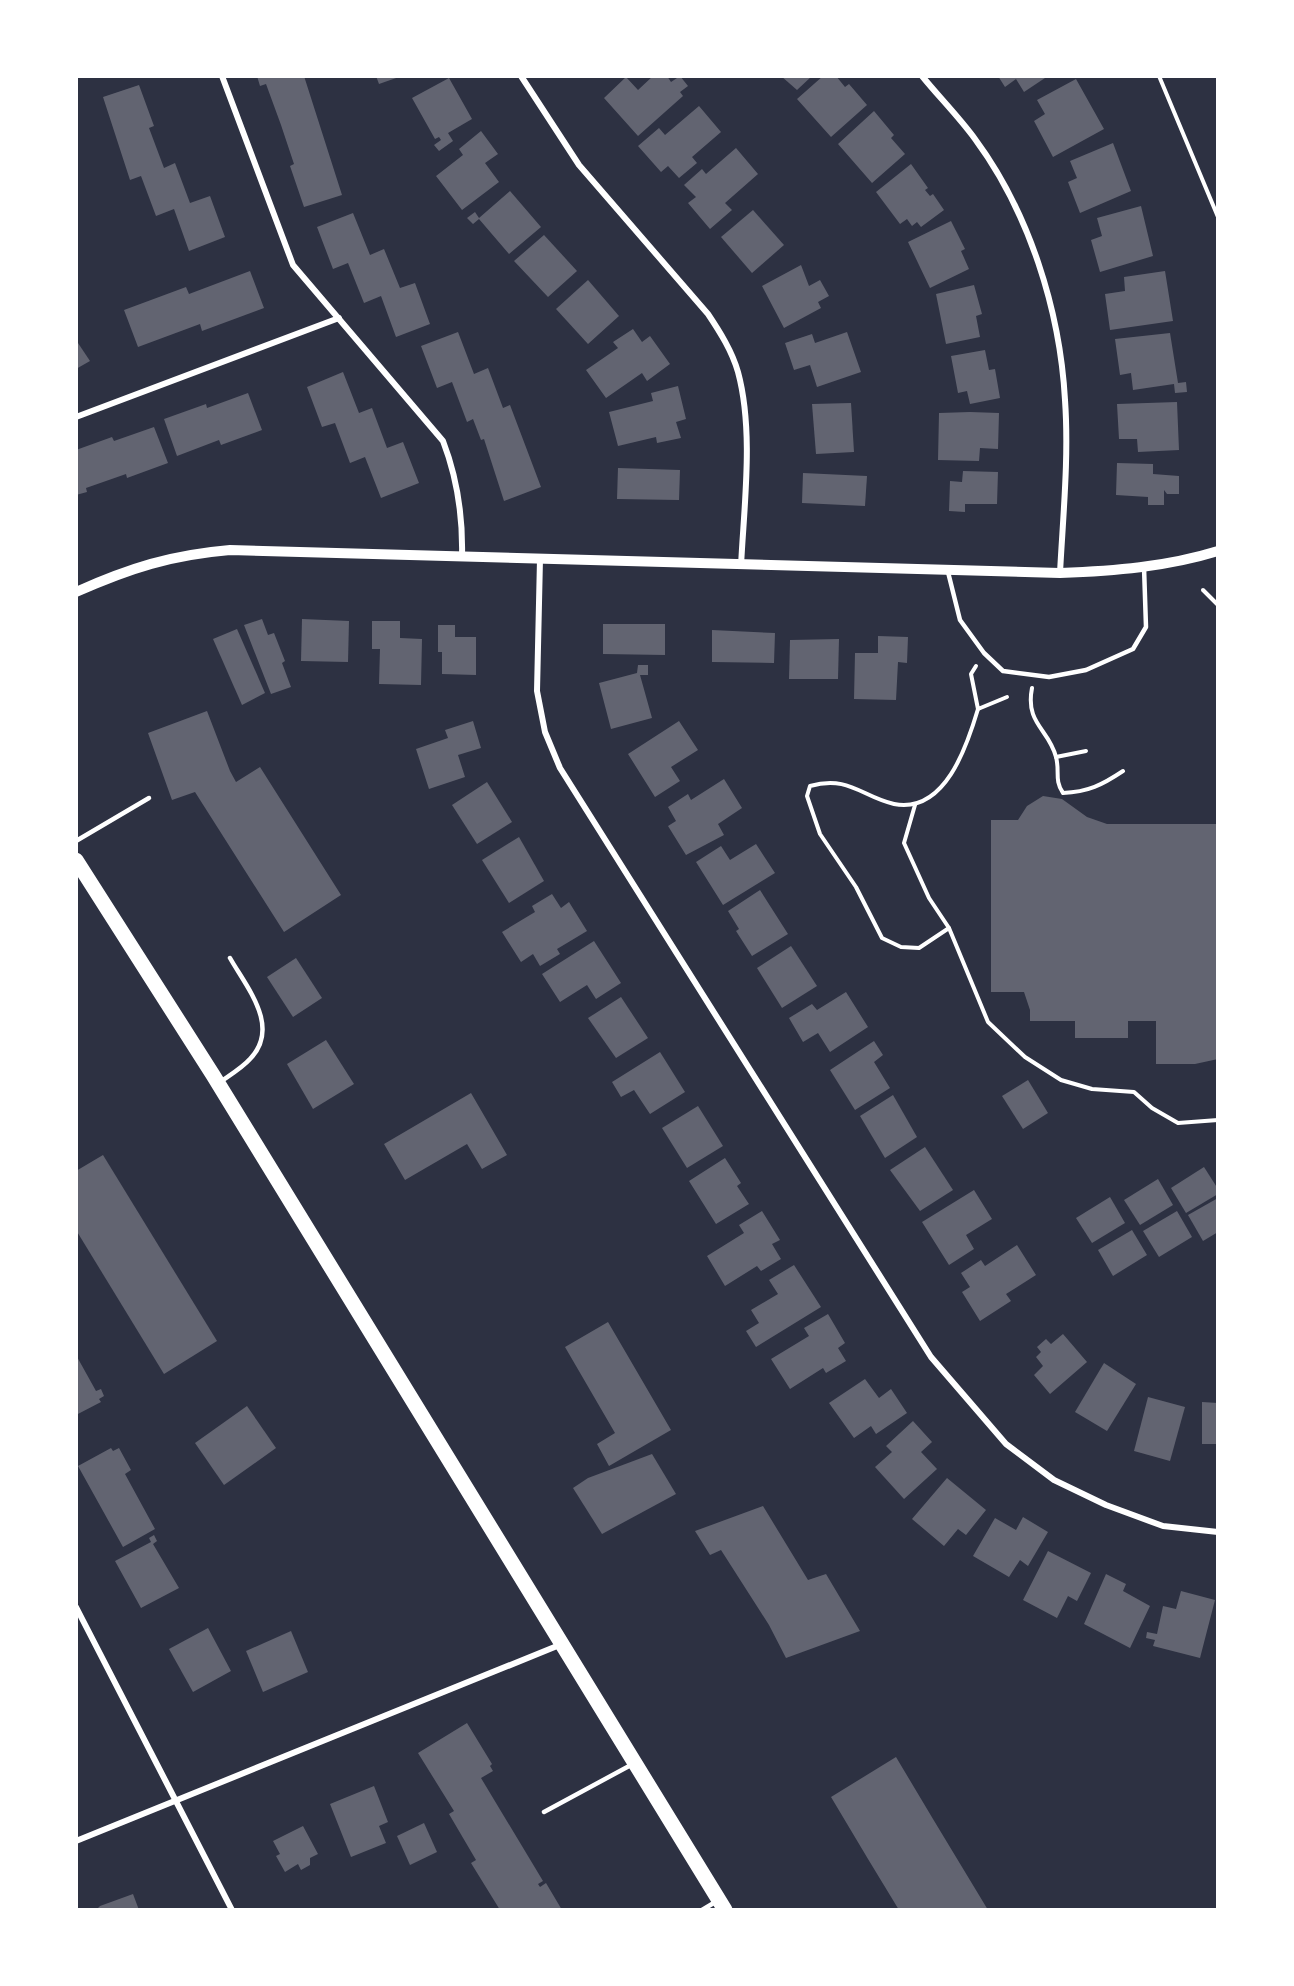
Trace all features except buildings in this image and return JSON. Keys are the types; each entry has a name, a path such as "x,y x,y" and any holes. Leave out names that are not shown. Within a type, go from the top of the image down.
{"main road":[{"path":"76,860 218,1084 357,1314 563,1643 722,1905"}],"street":[{"path":"222,76 293,265 442,441 454,470 463,519 462,558"},
{"path":"521,76 579,165 708,314 726,341 738,370 746,432 741,566"},
{"path":"922,76 975,139 997,174 1016,210 1048,297 1065,399 1060,573"},
{"path":"76,417 339,318"},
{"path":"76,592 128,569 187,554 269,551 948,572 1060,573 1144,567 1191,559 1218,551"},
{"path":"540,559 537,692 545,732 560,768 931,1357 1006,1444 1054,1480 1106,1505 1163,1526 1218,1532"},
{"path":"76,1607 232,1910"},
{"path":"76,1841 563,1643"}],"lane":[{"path":"948,572 960,620 984,653 1003,671 1048,677 1086,670 1134,650 1146,627 1144,567"},
{"path":"76,841 149,798"},
{"path":"218,1084 251,1059 261,1042 263,1017 230,958"},
{"path":"544,1812 636,1762"},
{"path":"702,1910 722,1905"}],"path":[{"path":"1159,76 1218,217"},
{"path":"1203,590 1218,605"},
{"path":"984,653 971,674 978,709 966,750 944,784 915,805 904,843 928,898 949,928 988,1022 1025,1057 1061,1080 1092,1089 1134,1092 1152,1108 1178,1123 1218,1120"},
{"path":"1035,675 1029,702 1035,721 1056,757 1056,783 1063,793 1085,792 1099,787 1123,771"},
{"path":"978,709 1007,697"},
{"path":"1056,757 1086,751"},
{"path":"915,805 894,804 851,785 822,783 810,786 807,796 820,834 856,887 882,938 901,947 919,948 949,928"}]}
